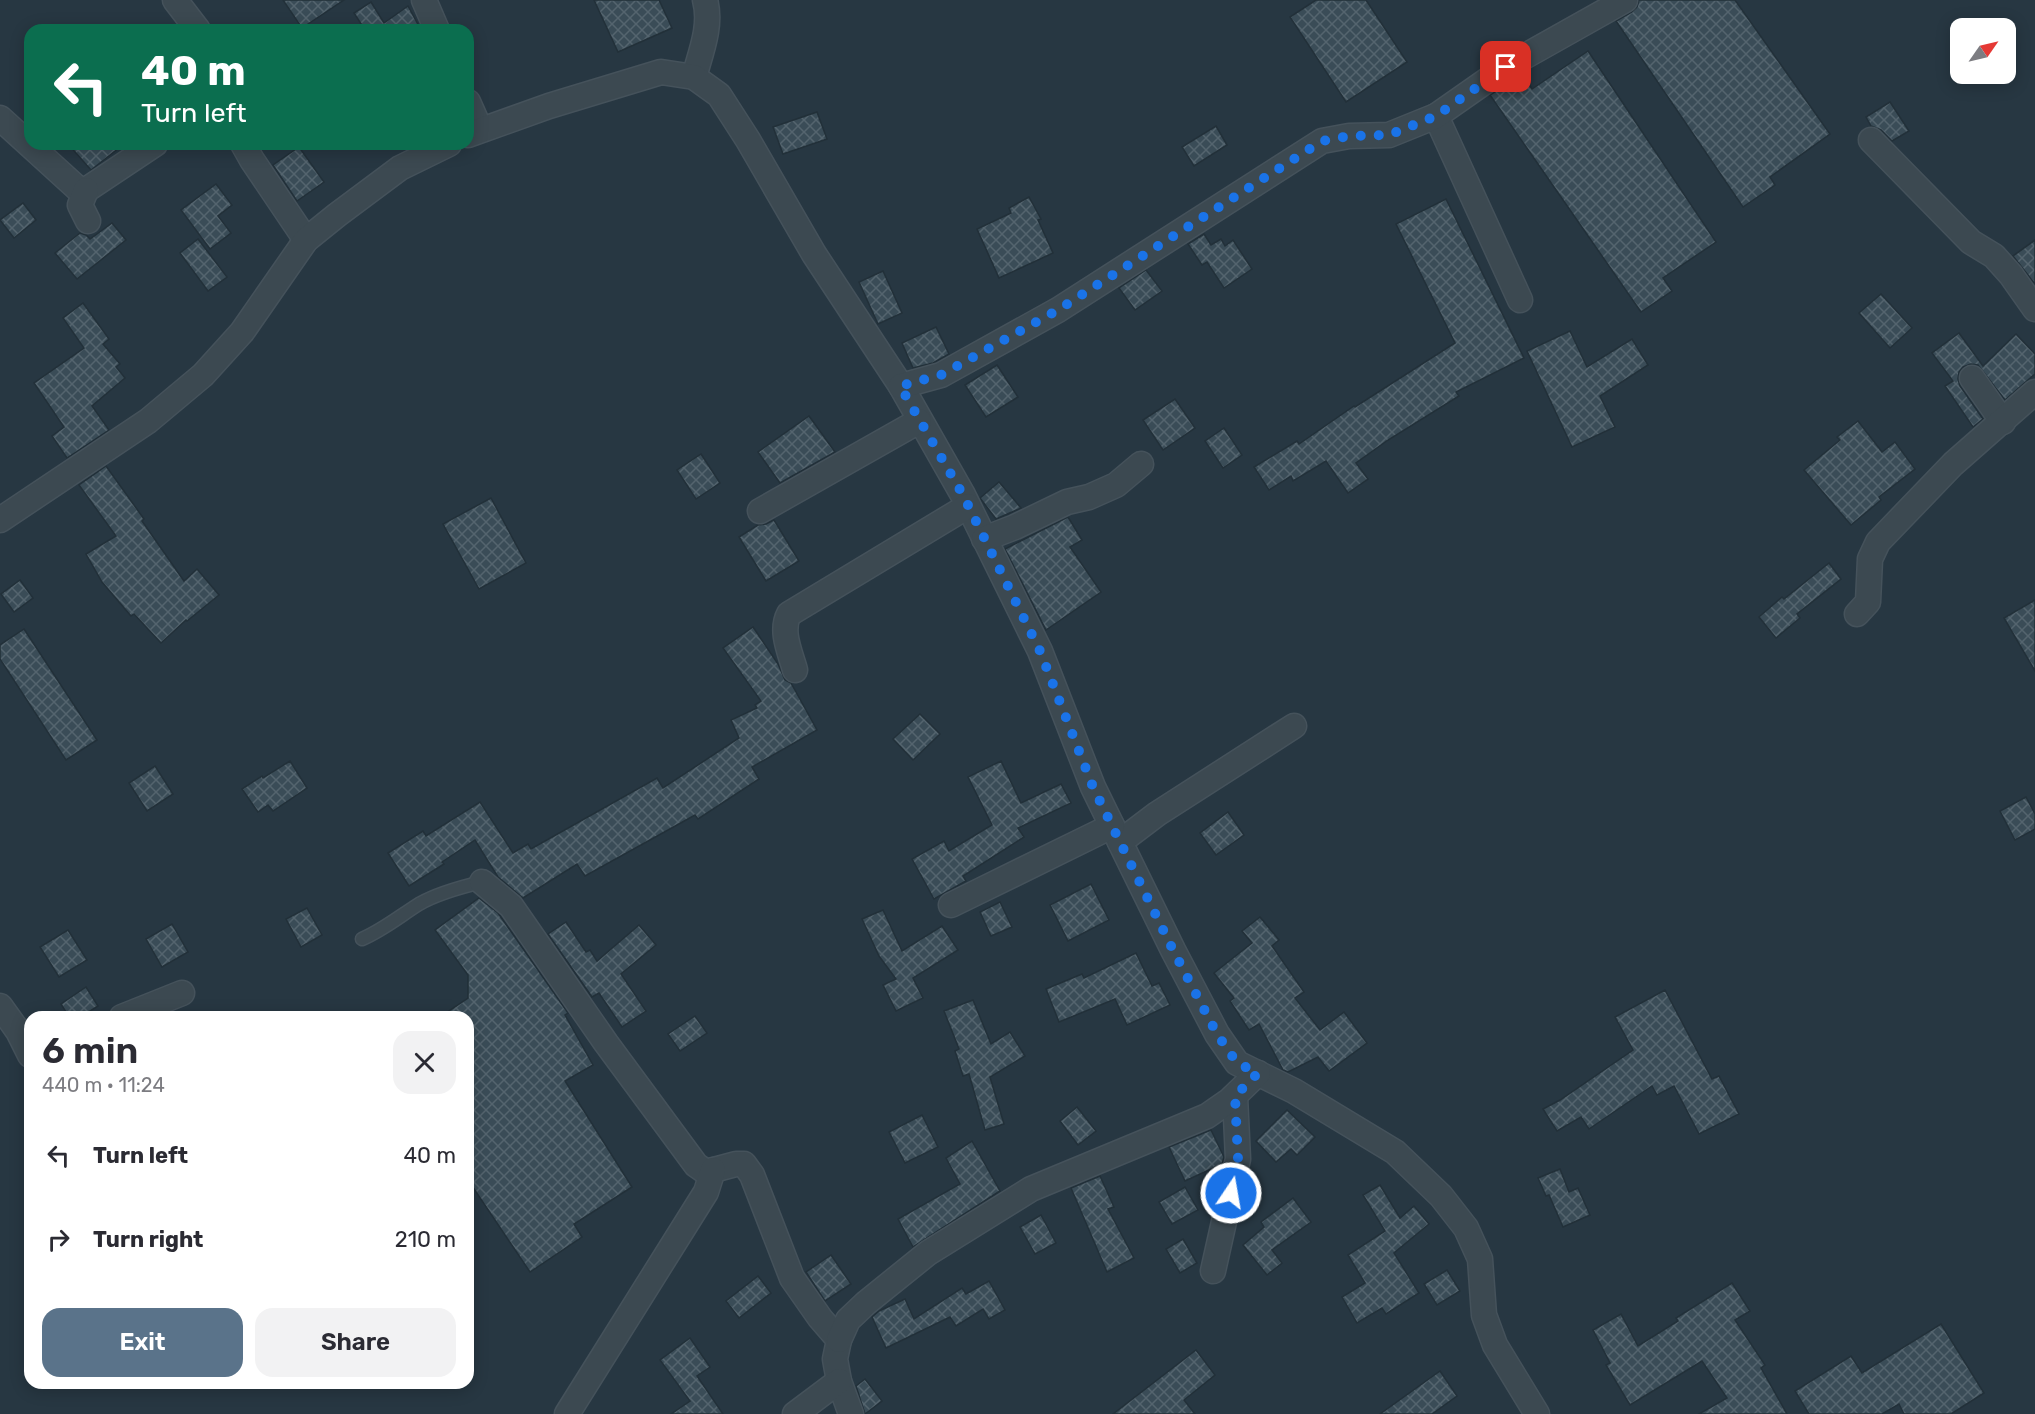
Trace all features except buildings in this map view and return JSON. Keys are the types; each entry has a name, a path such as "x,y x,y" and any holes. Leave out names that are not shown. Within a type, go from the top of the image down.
{"street":[{"path":"175,0 193,24"},
{"path":"424,0 434,24"},
{"path":"694,76 706,35 708,9 705,0"},
{"path":"900,386 941,375 1058,310 1322,141 1349,136 1389,135 1436,116 1506,67 1625,0"},
{"path":"474,132 661,72 694,76 718,95 748,140 814,254 900,386 968,506 1040,651 1093,787 1217,1034 1237,1063 1294,1091 1395,1152 1441,1196 1466,1228 1480,1259 1484,1315 1495,1345 1537,1414"},
{"path":"1436,116 1520,300"},
{"path":"0,118 24,140"},
{"path":"1871,140 1971,242 1994,256 2011,275 2035,309"},
{"path":"35,150 76,188 86,190"},
{"path":"88,221 80,205 86,190 146,150"},
{"path":"246,150 306,240"},
{"path":"0,520 148,421 203,375 242,332 306,240 336,214 400,168 437,150"},
{"path":"1972,378 2003,422"},
{"path":"1857,615 1868,602 1870,559 1878,542 1953,464 2035,392"},
{"path":"760,512 920,421"},
{"path":"984,539 1067,502 1089,497 1116,485 1142,464"},
{"path":"795,670 784,631 785,621 789,614 968,506"},
{"path":"951,905 1157,814 1294,726"},
{"path":"482,882 511,906 606,1043 696,1165 706,1172 744,1164 752,1175 792,1278 820,1318 839,1340"},
{"path":"137,1011 182,993"},
{"path":"0,1006 24,1031"},
{"path":"851,1414 839,1381 835,1359 839,1340 848,1320 866,1303 928,1253 1031,1189 1207,1116 1235,1096 1258,1073"},
{"path":"1213,1270 1238,1159 1235,1096"},
{"path":"567,1414 706,1192 712,1170"},
{"path":"795,1414 839,1381"}],"lane":[{"path":"362,939 376,933 421,903 459,888 482,882"}],"route":[{"path":"1231,1193 1238,1159 1235,1096 1258,1073 1237,1063 1217,1034 1173,950 1093,787 1040,651 963,495 900,386 941,375 1058,310 1322,141 1349,136 1389,135 1436,116 1506,67"}]}
